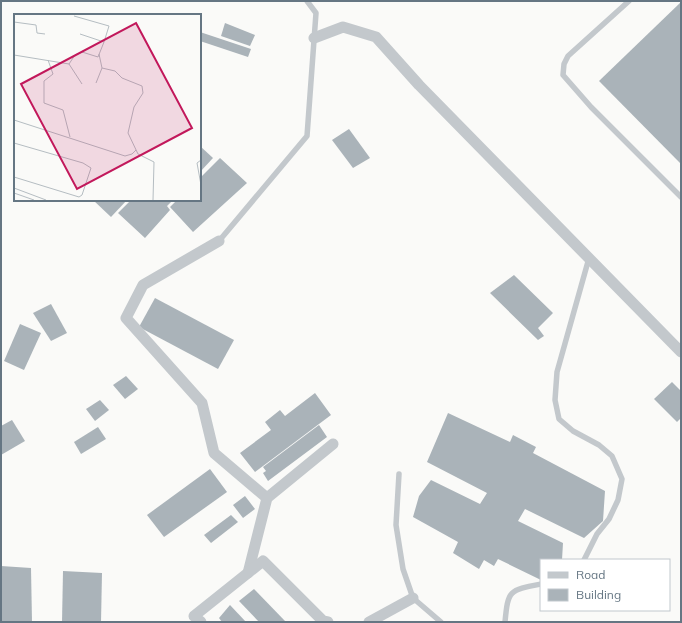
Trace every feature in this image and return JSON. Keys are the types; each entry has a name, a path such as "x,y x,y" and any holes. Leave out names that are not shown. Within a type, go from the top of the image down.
{"street":[{"path":"314,38 343,27 376,37 419,85 681,352"},
{"path":"219,241 143,285 126,318 202,403 214,453 267,498"},
{"path":"248,573 267,498 333,444"},
{"path":"194,620 263,561 323,621 328,622"},
{"path":"369,622 413,598"}],"lane":[{"path":"219,241 307,136 316,13 307,1"},
{"path":"629,1 568,56 564,64 563,75 591,108 681,197"},
{"path":"584,559 597,534 608,519 618,500 622,479 612,456 599,445 573,431 559,419 555,400 557,372 589,257"},
{"path":"399,474 396,525 403,570 413,598 441,622"},
{"path":"505,622 507,603 510,594 521,587 540,584"}],"building":[{"path":"681,2 681,164 599,81"},
{"path":"225,23 255,35 250,46 221,36"},
{"path":"201,32 251,49 248,57 201,41"},
{"path":"349,129 370,158 353,168 332,140"},
{"path":"201,147 213,158 201,171"},
{"path":"220,158 247,183 193,232 170,207 176,201 201,201 201,177"},
{"path":"94,201 126,201 111,217"},
{"path":"130,201 172,201 167,206 170,210 145,238 118,213"},
{"path":"514,275 553,313 538,328 544,336 538,340 490,293"},
{"path":"155,298 234,340 218,369 139,327"},
{"path":"51,304 67,333 51,341 33,313"},
{"path":"20,324 41,333 24,370 4,361"},
{"path":"126,376 138,389 125,399 113,385"},
{"path":"672,382 681,391 681,418 677,422 654,399"},
{"path":"315,393 331,415 255,472 240,453 271,430 265,422 280,410 285,416"},
{"path":"100,400 109,410 95,421 86,409"},
{"path":"448,413 510,442 513,435 536,447 533,453 605,491 603,521 584,538 525,509 518,521 563,543 562,559 540,559 540,580 498,559 494,566 484,560 479,569 453,553 458,542 413,517 419,496 431,480 480,504 487,493 427,462"},
{"path":"12,420 25,441 1,455 1,426"},
{"path":"319,425 327,437 268,481 263,473 266,471 263,467"},
{"path":"98,427 106,439 81,454 74,442"},
{"path":"210,469 227,492 164,537 147,515"},
{"path":"245,496 255,509 243,518 233,505"},
{"path":"231,515 238,522 211,543 204,535"},
{"path":"1,566 31,568 32,622 1,622"},
{"path":"63,571 102,573 101,622 62,622"},
{"path":"254,589 286,622 259,622 239,601"},
{"path":"230,605 246,622 222,622 219,618"}]}
